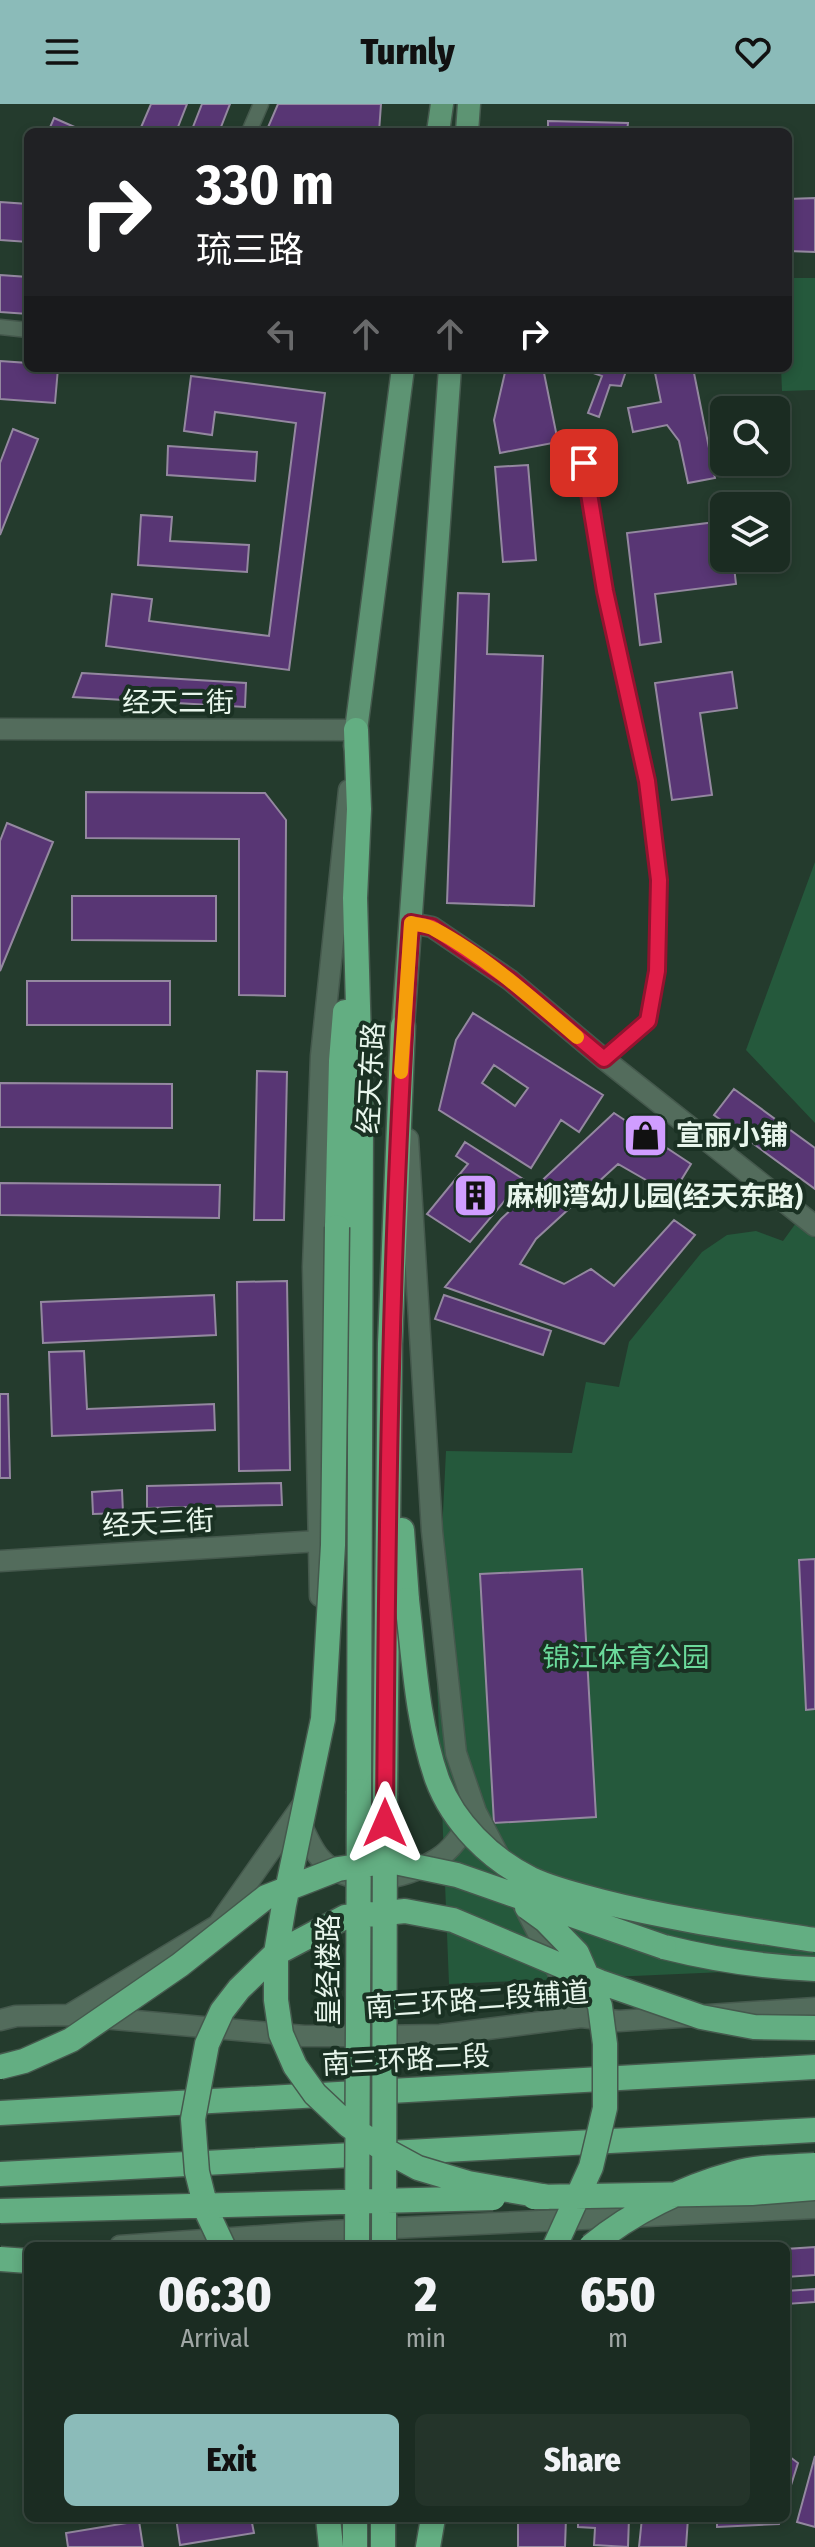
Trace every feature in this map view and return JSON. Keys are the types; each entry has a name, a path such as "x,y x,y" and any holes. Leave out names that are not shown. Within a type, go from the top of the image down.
{"highway":[{"name":"经天东路","path":"356,730 359,809 355,898 361,1114 359,1791"},
{"path":"355,898 341,1061 333,1545 323,1719 276,1953 276,2000 281,2034 295,2066 315,2094 348,2125 383,2149 418,2168 468,2183 548,2197"},
{"name":"经天东路","path":"385,1793 390,1344 403,1026"},
{"path":"390,1344 407,1600 419,1708 438,1780 456,1816 494,1856 531,1879 578,1896 637,1911 815,1940"},
{"name":"皇经楼路","path":"357,2242 359,1791"},
{"name":"皇经楼路","path":"384,2242 385,1793"},
{"path":"0,2067 24,2061 71,2040 180,1965 266,1897 338,1869 390,1861 457,1875 664,1947 723,1961 815,1969"},
{"path":"506,1892 545,1920 577,1953 600,2006 605,2044 605,2108 591,2167 557,2242"},
{"path":"221,2242 207,2212 193,2119 207,2044 222,2011 239,1989 275,1954 345,1917 405,1911 453,1920 600,1982 701,2017 754,2027 815,2028"},
{"name":"南三环路二段","path":"0,2113 815,2067"},
{"path":"0,2174 815,2130"},
{"path":"596,2242 671,2196 737,2172 815,2165"},
{"path":"0,2211 752,2193 815,2188"},
{"path":"0,2259 24,2259"},
{"path":"328,2522 331,2547"},
{"path":"355,2522 355,2547"},
{"path":"383,2522 383,2547"},
{"path":"428,2547 432,2522"}],"main road":[{"path":"439,128 442,104"},
{"path":"467,128 469,104"},
{"name":"经天东路","path":"356,730 402,372"},
{"name":"经天东路","path":"403,1026 450,372"}],"street":[{"path":"251,128 261,104"},
{"path":"0,327 24,330"},
{"path":"580,442 605,591 647,781 659,880 657,971 648,1021 604,1059"},
{"name":"经天二街","path":"0,729 356,730"},
{"path":"69,2015 218,1925 297,1816 323,1761 313,1267 321,1056 356,730"},
{"path":"411,923 432,927 510,980 604,1059 815,1226"},
{"path":"403,1026 432,1531 456,1753 476,1812 581,2017"},
{"name":"经天三街","path":"0,1561 319,1541"},
{"path":"297,1816 321,1859 351,1879 402,1876 438,1858 458,1840 476,1812"},
{"name":"南三环路二段辅道","path":"0,2020 16,2016 69,2015 195,2028 331,2036 440,2035 581,2017 619,2021 815,2008"},
{"path":"226,2242 333,2238 447,2226 815,2208"},
{"path":"441,2242 447,2226"},
{"path":"338,2522 338,2547"},
{"path":"421,2522 421,2547"}],"green space":[{"path":"792,278 815,278 815,390 782,391 781,372 792,372"},
{"path":"815,862 815,1123 746,1050"},
{"name":"锦江体育公园","path":"796,1223 815,1238 815,1968 449,1984 436,1657 446,1451 572,1453 586,1382 619,1387 629,1342 702,1252 727,1235 756,1231 783,1241"}],"building":[{"path":"151,104 187,104 178,128 141,128"},
{"path":"202,104 230,104 221,128 193,128"},
{"path":"278,104 381,104 379,128 268,128"},
{"path":"54,118 77,128 50,128"},
{"path":"548,121 628,123 627,128 548,128"},
{"path":"815,198 815,252 792,251 792,199"},
{"path":"0,202 24,204 24,242 0,240"},
{"path":"0,275 24,277 24,314 0,312"},
{"path":"0,361 24,363 24,372 58,372 55,403 0,399"},
{"path":"505,372 544,372 558,442 500,453 494,420"},
{"path":"590,372 626,372 621,386 610,385 599,417 588,413 602,376"},
{"path":"655,372 694,372 710,453 710,476 715,478 688,483 679,441 667,425 633,432 628,408 661,402"},
{"path":"191,376 325,393 289,670 106,646 112,594 152,599 149,621 269,636 296,423 215,412 212,435 184,431"},
{"path":"13,429 38,439 0,535 0,463"},
{"path":"168,446 257,452 255,481 167,475"},
{"path":"528,465 536,560 503,562 495,467"},
{"path":"141,515 172,517 170,541 249,545 247,572 138,565"},
{"path":"710,523 710,572 735,572 736,584 655,594 661,642 640,645 627,533"},
{"path":"458,593 489,594 487,654 543,656 534,906 447,903"},
{"path":"732,672 737,708 700,713 712,795 672,800 655,683"},
{"path":"82,673 246,683 245,707 73,697"},
{"path":"86,792 265,793 286,820 285,996 239,995 239,839 86,838"},
{"path":"7,823 53,842 0,971 0,841"},
{"path":"72,896 216,896 216,941 72,940"},
{"path":"27,981 170,981 170,1025 27,1025"},
{"path":"473,1013 603,1095 579,1132 561,1120 531,1168 439,1110 456,1040","holes":["494,1065 528,1088 515,1106 482,1083"]},
{"path":"257,1071 287,1072 284,1220 254,1220"},
{"path":"0,1083 172,1084 172,1128 0,1127"},
{"path":"734,1089 815,1148 815,1189 714,1115"},
{"path":"614,1113 691,1164 672,1195 618,1164 536,1239 520,1264 564,1284 591,1269 614,1286 674,1220 695,1235 604,1344 445,1287 501,1219"},
{"name":"麻柳湾幼儿园(经天东路)","path":"465,1142 523,1179 470,1242 427,1214 468,1164 456,1156"},
{"path":"0,1183 220,1185 219,1218 0,1215"},
{"path":"287,1281 290,1470 239,1471 237,1282"},
{"path":"214,1295 216,1335 43,1343 41,1302"},
{"path":"444,1295 551,1331 543,1355 435,1319"},
{"path":"84,1351 87,1409 214,1404 215,1430 52,1436 49,1352"},
{"path":"0,1394 8,1394 10,1478 0,1478"},
{"path":"281,1483 282,1505 147,1508 147,1486"},
{"path":"122,1490 123,1513 93,1514 92,1492"},
{"path":"815,1559 815,1709 806,1710 799,1560"},
{"path":"582,1569 596,1817 494,1823 480,1574"},
{"path":"815,2247 815,2275 790,2277 790,2249"},
{"path":"815,2289 815,2302 790,2304 790,2291"},
{"path":"815,2456 815,2527 797,2522"},
{"path":"790,2457 798,2463 790,2488"},
{"path":"139,2522 143,2547 68,2547 66,2533"},
{"path":"177,2522 252,2522 254,2533 180,2545"},
{"path":"518,2522 566,2522 565,2547 518,2547"},
{"path":"578,2522 629,2522 628,2547 594,2545 595,2528 578,2527"},
{"path":"642,2522 688,2522 686,2547 639,2547"},
{"path":"717,2522 780,2522 779,2524 717,2527"}],"slow traffic":[{"path":"401,1072 411,923 432,927 510,980 577,1037"}],"place":[{"name":"宣丽小铺","path":"645,1135"},
{"name":"麻柳湾幼儿园(经天东路)","path":"475,1196"}],"route":[{"path":"385,1823 390,1344 403,1026 411,923 432,927 510,980 604,1059 648,1021 657,971 659,880 647,781 605,591 584,463"}]}
